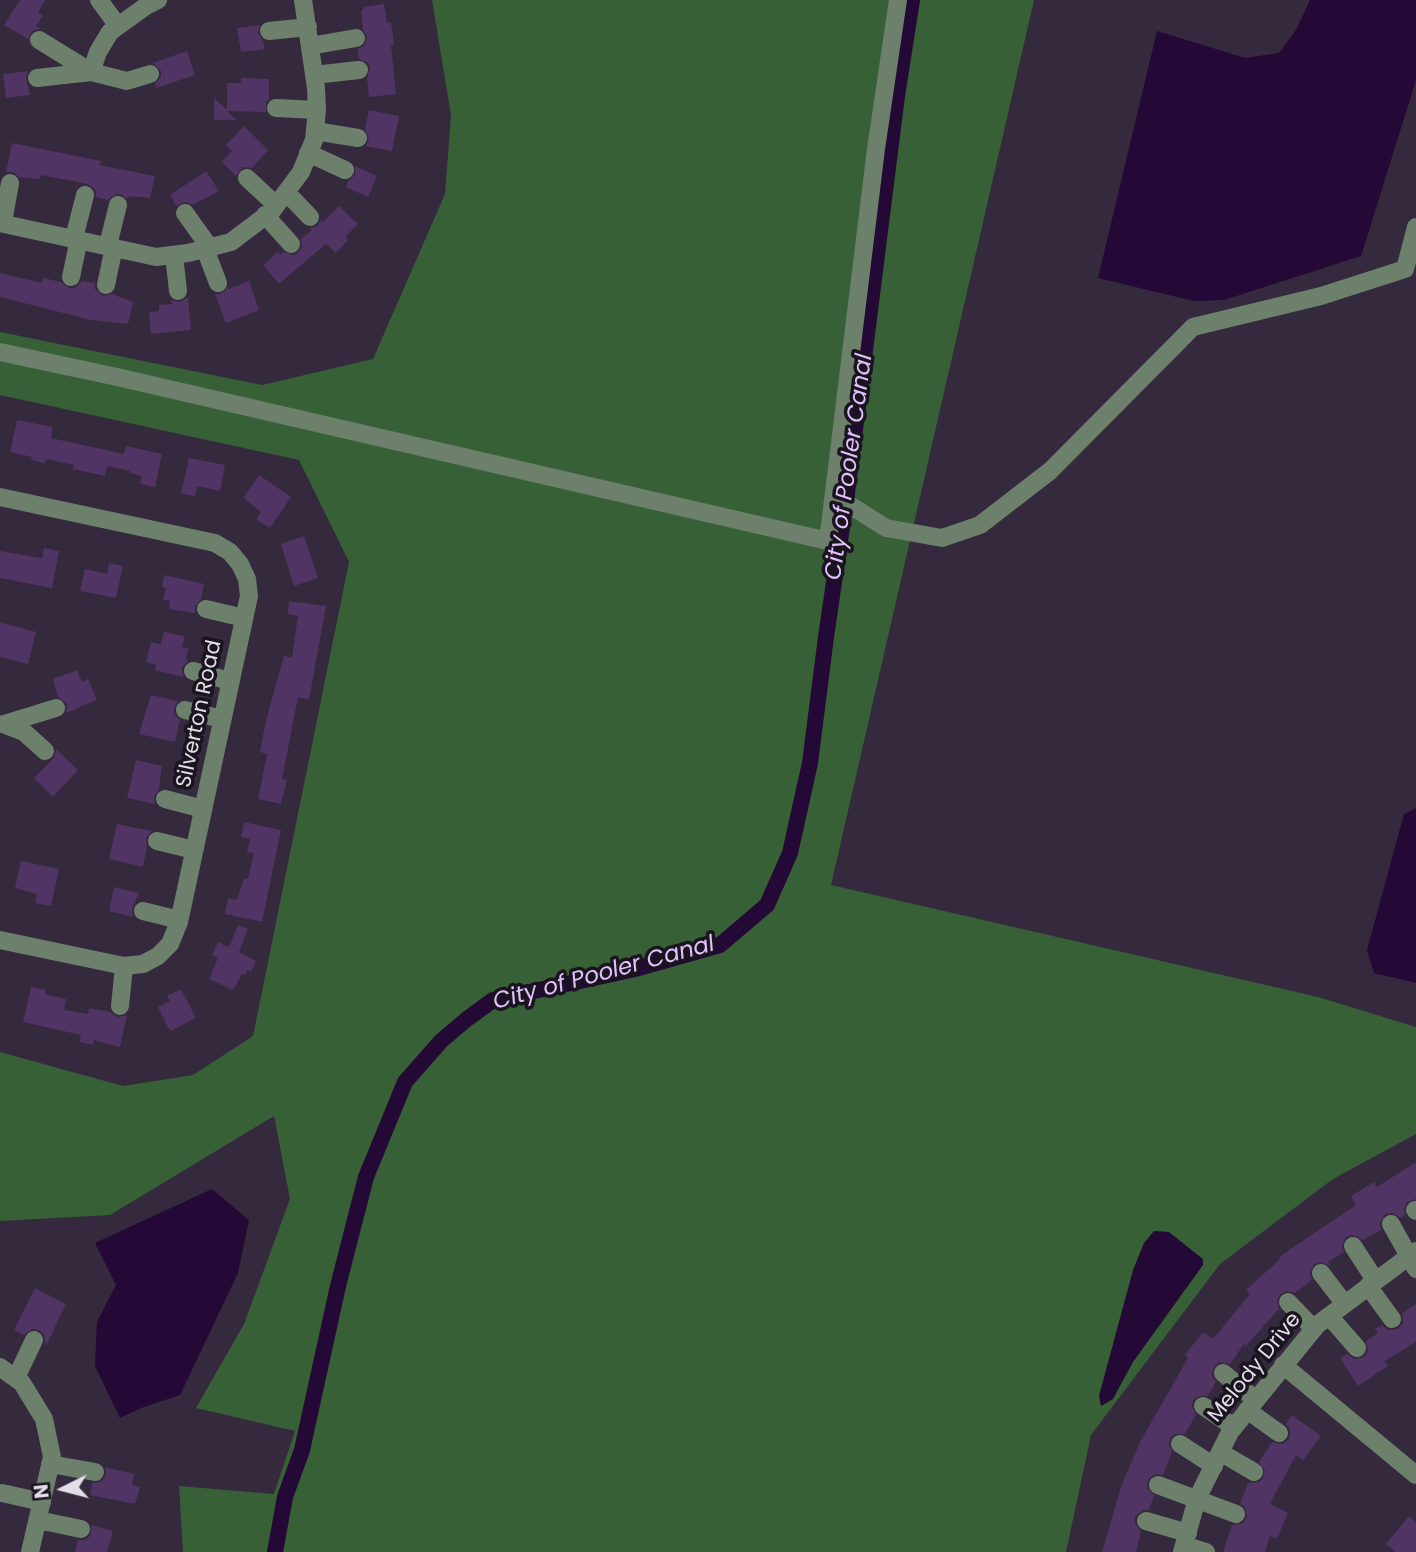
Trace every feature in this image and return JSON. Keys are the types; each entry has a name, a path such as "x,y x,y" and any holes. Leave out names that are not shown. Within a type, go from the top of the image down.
{"street":[{"path":"99,0 118,26"},
{"path":"10,183 1,223 156,257 230,242 276,204 301,172 315,131 317,110 314,75 303,0"},
{"path":"0,352 828,541 876,149 898,0"},
{"path":"90,72 110,32 148,2"},
{"path":"269,31 308,27"},
{"path":"310,46 356,38"},
{"path":"39,40 90,72 127,81 150,74"},
{"path":"314,75 359,70"},
{"path":"37,78 90,72"},
{"path":"276,108 317,110"},
{"path":"315,131 358,138"},
{"path":"308,153 345,170"},
{"path":"247,178 276,204 310,217"},
{"path":"71,277 85,195"},
{"path":"276,204 291,244"},
{"path":"106,285 118,205"},
{"path":"185,213 207,248 218,283"},
{"path":"834,495 886,528 942,538 980,526 1050,471 1193,327 1321,296 1405,269 1416,227"},
{"path":"174,255 178,291"},
{"name":"Silverton Road","path":"0,497 215,542 230,552 247,579 249,596 179,920 170,944 158,956 143,964 124,966 0,940"},
{"path":"206,609 244,618"},
{"path":"193,671 230,681"},
{"path":"2,724 56,708"},
{"path":"185,710 222,719"},
{"path":"2,724 24,733 45,751"},
{"path":"165,800 203,809"},
{"path":"157,841 194,850"},
{"path":"143,911 179,920"},
{"path":"120,1006 124,966"},
{"path":"1391,1224 1413,1258"},
{"path":"1353,1246 1392,1319"},
{"name":"Melody Drive","path":"1185,1543 1197,1499 1234,1427 1283,1365 1329,1315 1372,1283 1413,1258"},
{"path":"1321,1273 1344,1303"},
{"path":"1288,1302 1314,1329"},
{"path":"1329,1315 1357,1348"},
{"path":"16,1378 34,1340"},
{"path":"1283,1365 1416,1475"},
{"path":"0,1367 22,1383 44,1419 51,1457 30,1552"},
{"path":"1223,1373 1279,1433"},
{"path":"1203,1406 1234,1427"},
{"path":"1180,1444 1254,1472"},
{"path":"50,1464 95,1472"},
{"path":"1158,1485 1236,1514"},
{"path":"2,1493 42,1502"},
{"path":"38,1520 81,1529"},
{"path":"1146,1521 1206,1552"}],"green space":[{"path":"432,0 1034,0 831,885 1318,997 1416,1027 1416,1134 1333,1179 1220,1264 1091,1435 1066,1552 183,1552 179,1486 274,1494 295,1431 196,1408 244,1324 290,1199 274,1116 110,1215 0,1221 0,1052 123,1086 193,1075 253,1036 349,562 299,460 0,395 0,332 262,385 373,359 445,194 451,115"}],"shaded area":[{"path":"1310,0 1416,0 1416,80 1361,256 1224,300 1194,301 1098,278 1157,31 1245,58 1279,53 1296,30"},
{"path":"1416,808 1416,983 1374,973 1367,950 1404,814"},
{"path":"212,1189 249,1220 238,1273 180,1395 120,1418 95,1366 97,1322 116,1285 95,1243"},
{"path":"1154,1231 1169,1232 1203,1259 1203,1265 1133,1362 1113,1399 1101,1406 1099,1396 1133,1270 1144,1243"}],"building":[{"path":"20,0 45,0 38,12 43,16 36,26 41,29 33,30 28,39 4,25"},
{"path":"384,4 387,23 391,22 396,94 369,97 367,78 370,68 368,63 359,59 357,49 364,46 367,37 363,30 361,11 363,7"},
{"path":"260,25 258,33 265,49 241,52 237,28"},
{"path":"187,51 195,75 156,88 161,71 153,63"},
{"path":"28,71 26,79 30,95 6,98 3,74"},
{"path":"241,78 269,79 270,98 266,102 266,112 227,111 237,120 214,120 214,98 227,110 227,83 241,83"},
{"path":"369,110 399,116 392,151 366,146 369,139 365,129"},
{"path":"244,126 268,150 252,168 243,167 236,176 222,162 232,151 226,145"},
{"path":"12,143 101,161 100,165 155,176 150,198 128,196 127,199 116,194 108,200 96,197 96,191 88,184 41,175 40,179 19,177 13,172 6,172"},
{"path":"355,166 377,176 368,197 346,187 355,175"},
{"path":"206,171 219,191 193,205 185,202 176,206 170,195"},
{"path":"339,206 358,224 345,237 348,240 336,253 326,244 279,284 263,265 278,252 280,255 283,252 293,255 298,253 302,247 301,239 312,230 310,228 317,226 321,220 323,222"},
{"path":"0,273 42,283 43,278 61,282 69,288 75,288 82,281 95,283 95,289 103,296 112,294 133,302 128,324 91,320 0,297"},
{"path":"249,281 259,310 226,323 215,294 221,294 228,287 229,289"},
{"path":"188,297 191,330 151,334 149,312 159,311 159,305 172,304 171,300 180,302"},
{"path":"17,420 53,427 51,438 124,454 126,446 162,454 155,487 140,484 142,476 130,471 107,466 105,476 73,469 74,465 46,459 45,463 10,452"},
{"path":"189,458 225,465 220,491 197,486 195,496 181,494"},
{"path":"259,475 291,497 270,528 256,519 261,512 243,498"},
{"path":"304,536 318,578 294,586 281,544"},
{"path":"44,548 59,551 52,588 0,578 0,551 42,558"},
{"path":"109,563 123,566 116,598 80,591 85,569 107,574"},
{"path":"164,575 204,584 195,613 169,609 170,601 163,600 166,588 162,587"},
{"path":"289,601 326,606 309,700 298,697 282,779 287,780 281,804 258,799 267,754 260,752 266,720 284,656 292,658 298,616 288,614"},
{"path":"0,622 36,632 28,664 0,657"},
{"path":"164,632 185,636 182,647 188,648 186,660 189,660 182,667 183,677 155,670 156,665 146,662 151,642 161,644"},
{"path":"77,670 82,682 88,679 97,700 66,713 67,704 58,697 53,679"},
{"path":"151,695 178,701 174,708 174,714 180,720 175,742 139,734"},
{"path":"56,749 78,770 53,797 34,778 54,758"},
{"path":"136,760 162,766 159,789 154,797 155,804 127,798"},
{"path":"244,822 281,830 262,922 225,914 228,898 237,900 244,878 248,879 254,853 247,852 250,839 241,837"},
{"path":"117,824 152,831 146,838 143,867 109,859"},
{"path":"21,861 59,869 51,906 35,903 37,894 15,888"},
{"path":"114,887 139,893 132,909 133,917 109,911"},
{"path":"238,925 248,929 239,952 256,961 251,972 248,970 245,975 242,974 233,990 209,979 218,958 212,955 218,942 229,947"},
{"path":"31,987 66,999 64,1010 88,1014 89,1008 110,1012 118,1017 127,1015 120,1047 94,1040 93,1045 79,1042 81,1035 23,1022"},
{"path":"181,989 196,1018 170,1031 158,1007 170,1001 167,996"},
{"path":"1416,1162 1416,1199 1407,1202 1405,1215 1401,1218 1392,1213 1385,1214 1380,1223 1381,1230 1363,1240 1353,1235 1346,1237 1342,1246 1344,1252 1328,1262 1331,1266 1320,1262 1314,1264 1310,1274 1312,1280 1295,1293 1286,1291 1280,1294 1277,1300 1279,1309 1246,1346 1244,1344 1230,1364 1220,1362 1214,1366 1212,1376 1216,1382 1208,1396 1199,1396 1193,1400 1192,1406 1196,1415 1185,1434 1175,1434 1170,1438 1172,1452 1163,1475 1155,1474 1148,1480 1147,1488 1154,1495 1149,1510 1143,1510 1135,1517 1135,1524 1141,1531 1136,1552 1102,1552 1122,1484 1140,1442 1188,1358 1185,1355 1203,1332 1213,1339 1250,1294 1246,1290 1280,1259 1279,1257 1356,1205 1351,1196 1374,1182 1377,1187"},
{"path":"35,1288 66,1304 46,1346 44,1334 39,1330 32,1329 24,1335 14,1330"},
{"path":"1416,1304 1416,1342 1385,1361 1388,1366 1358,1386 1340,1358 1347,1354 1354,1359 1364,1357 1368,1351 1366,1341 1378,1333 1375,1329 1382,1325 1388,1330 1398,1329 1403,1323 1402,1313"},
{"path":"1292,1415 1321,1436 1303,1460 1296,1455 1270,1504 1288,1513 1277,1539 1270,1536 1265,1552 1223,1552 1232,1525 1243,1523 1247,1517 1245,1507 1240,1504 1248,1483 1259,1482 1263,1478 1265,1471 1259,1462 1272,1442 1283,1444 1289,1439 1290,1429 1286,1424"},
{"path":"105,1467 134,1474 132,1485 140,1487 135,1504 90,1495 92,1483 104,1479"},
{"path":"1409,1516 1416,1522 1416,1552 1396,1552 1386,1544"},
{"path":"92,1525 113,1531 107,1552 75,1552 78,1540 85,1540 90,1536"}],"waterway":[{"name":"City of Pooler Canal","path":"275,1552 285,1497 302,1450 338,1286 366,1177 405,1082 441,1041 493,1000 635,969 720,945 767,905 790,853 810,763 897,96 912,0"}]}
